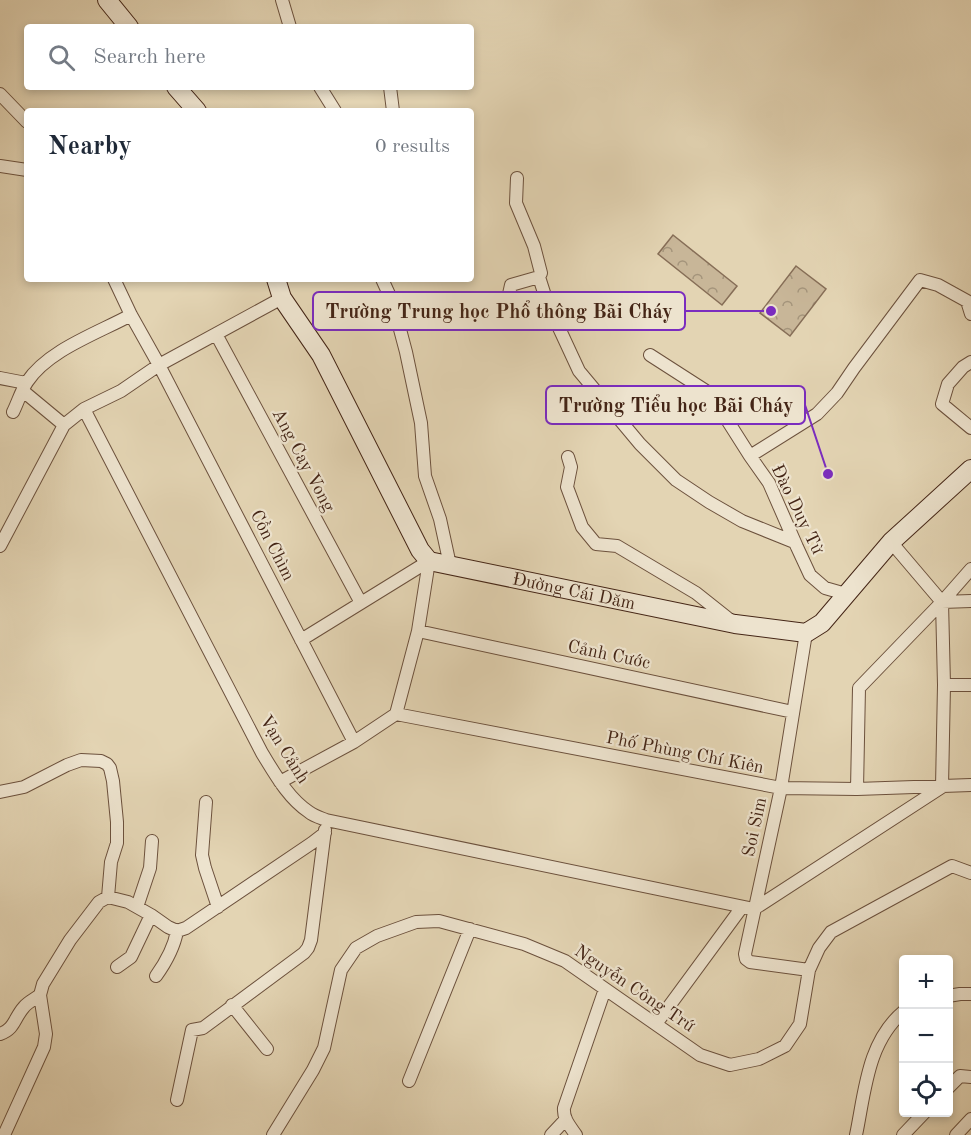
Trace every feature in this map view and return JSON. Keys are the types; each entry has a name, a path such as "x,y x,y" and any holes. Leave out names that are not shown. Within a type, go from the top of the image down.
{"street":[{"path":"107,0 127,24"},
{"path":"282,0 289,24"},
{"path":"178,90 189,108"},
{"path":"322,90 333,108"},
{"path":"390,90 393,108"},
{"path":"0,94 24,119"},
{"path":"0,166 24,170"},
{"path":"517,178 516,203 534,246 541,273 539,277 547,302 579,371 640,444 676,480 742,521 794,542"},
{"path":"455,316 479,315 504,309 511,285 539,277"},
{"path":"750,456 817,414 824,407 837,393 920,280 938,285 967,301 971,314"},
{"name":"Cồn Chìm","path":"119,282 131,315 354,742"},
{"path":"277,282 282,298 321,355 420,550 429,561 418,631 396,714 354,742 280,782"},
{"path":"383,282 393,303 406,352 421,423 425,476 440,519 450,565"},
{"path":"0,546 64,425 84,410 121,391 159,365 282,298"},
{"path":"13,412 24,387 38,369 64,348 131,315"},
{"name":"Ang Cay Vong","path":"216,334 361,603"},
{"name":"Đào Duy Từ","path":"650,355 706,392 717,404 768,483 810,575 825,588 846,594"},
{"path":"971,362 948,384 942,404 971,428"},
{"path":"0,378 24,387 64,425"},
{"name":"Vạn Cảnh","path":"84,410 262,753 280,782 310,813 326,820 748,908"},
{"path":"568,457 571,467 567,487 582,527 596,544 617,546 642,560 696,593 735,624"},
{"path":"806,633 822,623 891,542 971,469"},
{"path":"656,1024 748,908 942,787 944,685 942,602 891,542"},
{"path":"302,640 429,561"},
{"name":"Đường Cái Dăm","path":"429,561 735,624 806,633"},
{"path":"856,789 859,688 971,569"},
{"path":"942,602 971,601"},
{"name":"Cảnh Cước","path":"418,631 793,712"},
{"name":"Soi Sim","path":"806,633 781,788 748,908 745,954 746,959 750,962 809,970"},
{"path":"944,685 971,685"},
{"name":"Phố Phùng Chí Kiên","path":"396,714 781,788 856,789 971,785"},
{"path":"0,792 24,787 81,760 101,761 107,764 113,781 117,822 117,843 111,862 108,897"},
{"path":"206,802 202,855 218,907"},
{"path":"177,1100 191,1031 203,1028 308,948 311,940 326,820"},
{"path":"4,1135 44,1047 46,1034 40,995 43,984 70,940 99,902 108,897 128,902 177,931 186,928 218,907 325,833"},
{"path":"137,907 150,868 152,841"},
{"name":"Nguyễn Công Trứ","path":"273,1135 324,1048 341,970 356,948 377,936 416,922 439,921 524,944 566,961 700,1055 730,1065 759,1059 785,1046 800,1024 809,970 819,948 831,932 952,866 971,873"},
{"path":"117,967 131,957 151,915"},
{"path":"410,1081 470,929"},
{"path":"156,976 169,957 177,931"},
{"path":"576,1135 566,1119 564,1108 605,989"},
{"path":"953,995 971,994"},
{"path":"0,1034 8,1031 24,1007 40,995"},
{"path":"232,1005 267,1048"},
{"path":"856,1135 871,1062 884,1033 899,1015"},
{"path":"953,1083 960,1076 971,1077"},
{"path":"903,1135 921,1117"},
{"path":"551,1135 566,1119"},
{"path":"956,1135 971,1119"}],"green space":[{"path":"673,235 737,286 722,305 658,254"},
{"path":"796,266 826,289 790,336 760,313"}],"place":[{"name":"Trường Trung học Phổ thông Bãi Cháy","path":"771,311"},
{"name":"Trường Tiểu học Bãi Cháy","path":"828,474"}]}
